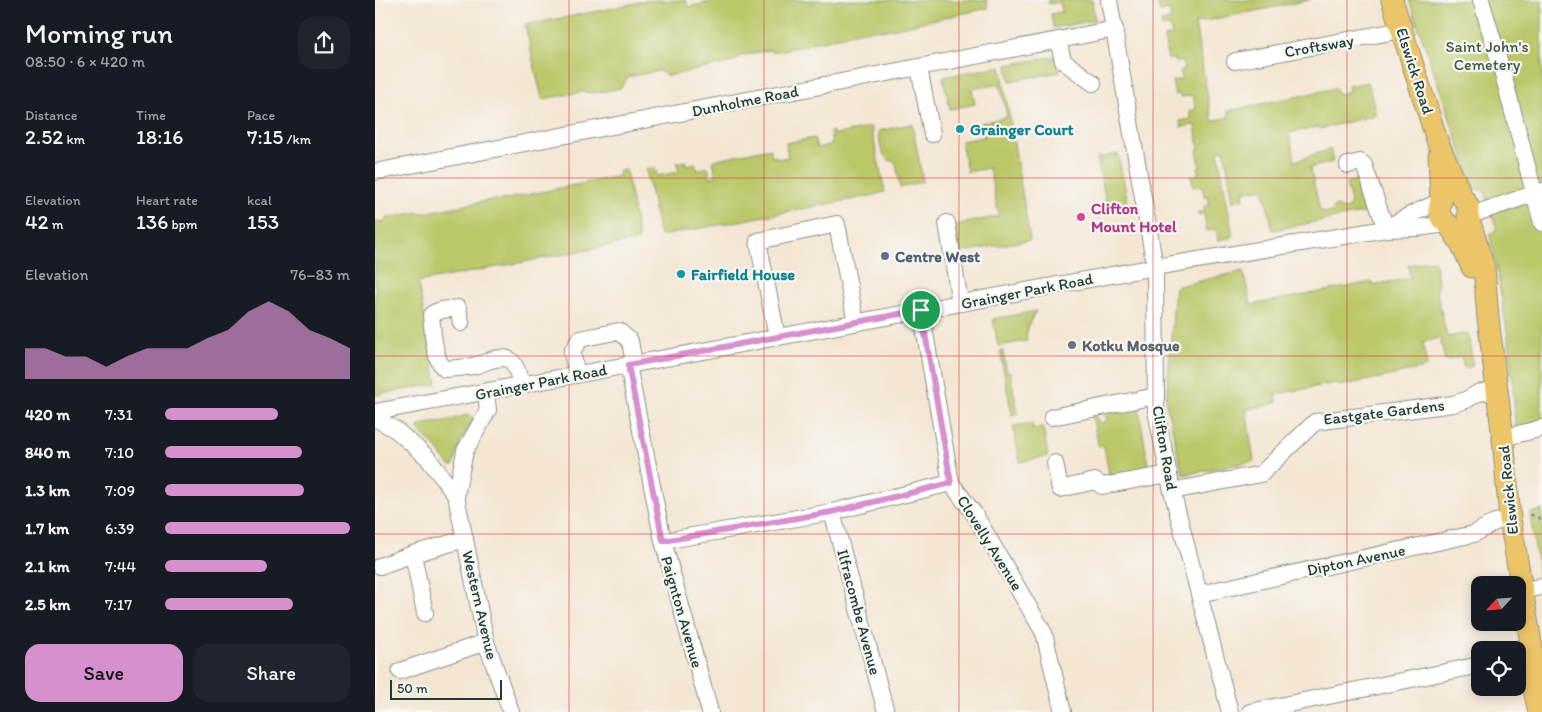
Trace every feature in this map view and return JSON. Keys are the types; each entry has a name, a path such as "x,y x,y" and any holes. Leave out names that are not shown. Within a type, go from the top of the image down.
{"main road":[{"name":"Elswick Road","path":"1392,0 1438,143 1455,210 1484,268 1487,318 1487,391 1503,438 1519,576"},
{"name":"Elswick Road","path":"1525,631 1528,657 1539,712"}],"street":[{"name":"Clifton Road","path":"1109,0 1155,267 1156,411 1173,491 1230,712"},
{"path":"1481,0 1538,192 1542,223"},
{"name":"Dunholme Road","path":"375,172 1115,30"},
{"name":"Croftsway","path":"1235,61 1402,30"},
{"path":"1058,40 1063,61 1093,83"},
{"path":"919,68 932,134"},
{"path":"1348,165 1360,162 1364,165 1385,229"},
{"path":"1455,210 1538,192"},
{"name":"Grainger Park Road","path":"1385,229 1412,214 1455,210"},
{"name":"Grainger Park Road","path":"375,412 486,393 631,364 1155,267 1385,229 1417,228 1455,210"},
{"path":"947,223 961,303"},
{"path":"777,337 758,241 837,224 856,322"},
{"path":"461,323 458,308 441,310 431,315 437,358 441,366 445,369 475,366 497,358 506,358 512,360 517,367 521,385"},
{"name":"Clovelly Avenue","path":"921,310 951,483 975,515 1045,633 1063,712"},
{"name":"Paignton Avenue","path":"577,375 573,352 580,339 619,331 630,342 631,364 663,541 710,712"},
{"name":"Eastgate Gardens","path":"1173,491 1261,474 1315,422 1453,404 1487,391"},
{"name":"Western Avenue","path":"486,393 488,410 465,451 456,496 486,642 511,712"},
{"path":"1051,417 1156,396"},
{"name":"Western Avenue","path":"375,418 397,430 427,457 456,496"},
{"path":"1503,438 1542,428"},
{"path":"1055,463 1060,489 1095,482 1103,486 1169,474"},
{"path":"663,541 832,512 951,483"},
{"name":"Ilfracombe Avenue","path":"832,512 886,712"},
{"name":"Dipton Avenue","path":"1199,594 1474,534 1512,519"},
{"path":"381,566 413,554 465,539"},
{"path":"413,554 425,613"},
{"path":"1526,591 1542,586"},
{"path":"400,671 486,642"},
{"path":"1250,712 1471,667"}],"path":[{"path":"1512,519 1535,514 1542,521"}],"green space":[{"path":"648,0 686,0 688,7 719,0 987,0 988,8 886,30 857,32 809,43 805,46 772,52 769,50 741,56 733,62 668,76 659,71 628,77 621,88 596,93 582,92 542,99 525,25"},
{"path":"1048,0 1092,0 1095,20 1053,28 1051,14 1062,12 1060,2 1049,4"},
{"path":"1165,0 1310,0 1195,23 1212,121 1229,117 1228,111 1336,88 1338,94 1349,91 1348,86 1368,82 1376,115 1320,129 1319,127 1289,133 1295,161 1330,149 1333,162 1310,168 1320,210 1325,213 1332,212 1334,207 1338,206 1342,209 1348,208 1351,203 1346,183 1364,178 1373,211 1273,230 1263,188 1243,192 1244,199 1233,201 1224,149 1218,151 1233,237 1218,240 1216,229 1207,231 1204,214 1198,215 1198,212 1205,211 1204,206 1210,205 1208,196 1204,196 1202,186 1193,187 1191,177 1199,173 1198,167 1200,167 1195,125 1181,127 1180,121 1191,119 1189,111 1196,109 1193,95 1181,97 1180,94 1175,95 1172,81 1182,79 1180,70 1184,69 1182,61 1168,60 1164,37 1172,35 1170,26 1162,27 1161,22 1171,19 1169,10 1160,12 1158,5 1166,3"},
{"name":"Saint John's Cemetery","path":"1409,0 1542,0 1542,423 1516,430 1510,349 1489,234 1495,232 1496,226 1486,194 1481,190 1474,189"},
{"path":"1057,56 1060,72 1010,81 1007,65"},
{"path":"1001,66 1030,240 956,253 951,226 999,216 989,168 967,172 961,141 984,137 981,123 1007,117 1000,84 972,89 975,104 950,109 943,77"},
{"path":"912,124 923,181 900,188 896,163 884,155 878,131"},
{"path":"871,127 885,192 660,236 646,170 655,168 657,176 679,172 677,163 685,161 686,165 695,163 697,170 708,167 710,177 716,176 713,160 770,148 772,157 776,156 777,159 788,157 786,143 814,138 817,148 832,144 830,132 833,131 834,135"},
{"path":"1118,154 1128,203 1107,207 1097,158"},
{"path":"626,170 639,240 418,282 437,384 375,395 375,222 419,212 423,213 496,199 497,201 619,176 618,171"},
{"path":"1434,260 1438,281 1437,292 1447,337 1468,333 1473,366 1464,368 1461,357 1445,361 1440,338 1423,342 1427,367 1339,386 1336,383 1276,394 1277,403 1246,410 1254,461 1183,475 1166,403 1175,287 1243,271 1251,305 1372,282 1373,285 1410,278 1408,265"},
{"path":"1036,311 1030,322 1027,341 998,346 993,319"},
{"path":"1000,351 1003,351 1007,372 1010,372 1018,413 1012,415"},
{"path":"1139,407 1149,472 1110,479 1104,446 1099,447 1092,416 1095,415 1101,423 1107,421 1105,414"},
{"path":"468,415 473,418 470,427 460,443 453,466 450,466 437,449 418,430 419,426 444,422"},
{"path":"1032,423 1033,429 1043,428 1048,456 1020,462 1013,426"},
{"path":"1542,510 1542,581 1540,582 1530,513"}],"place":[{"name":"Grainger Court","path":"960,129"},
{"name":"Clifton Mount Hotel","path":"1081,217"},
{"name":"Centre West","path":"885,256"},
{"name":"Fairfield House","path":"681,274"},
{"name":"Kotku Mosque","path":"1072,345"}],"route":[{"path":"921,310 951,483 832,512 663,541 628,365 921,310"}]}
